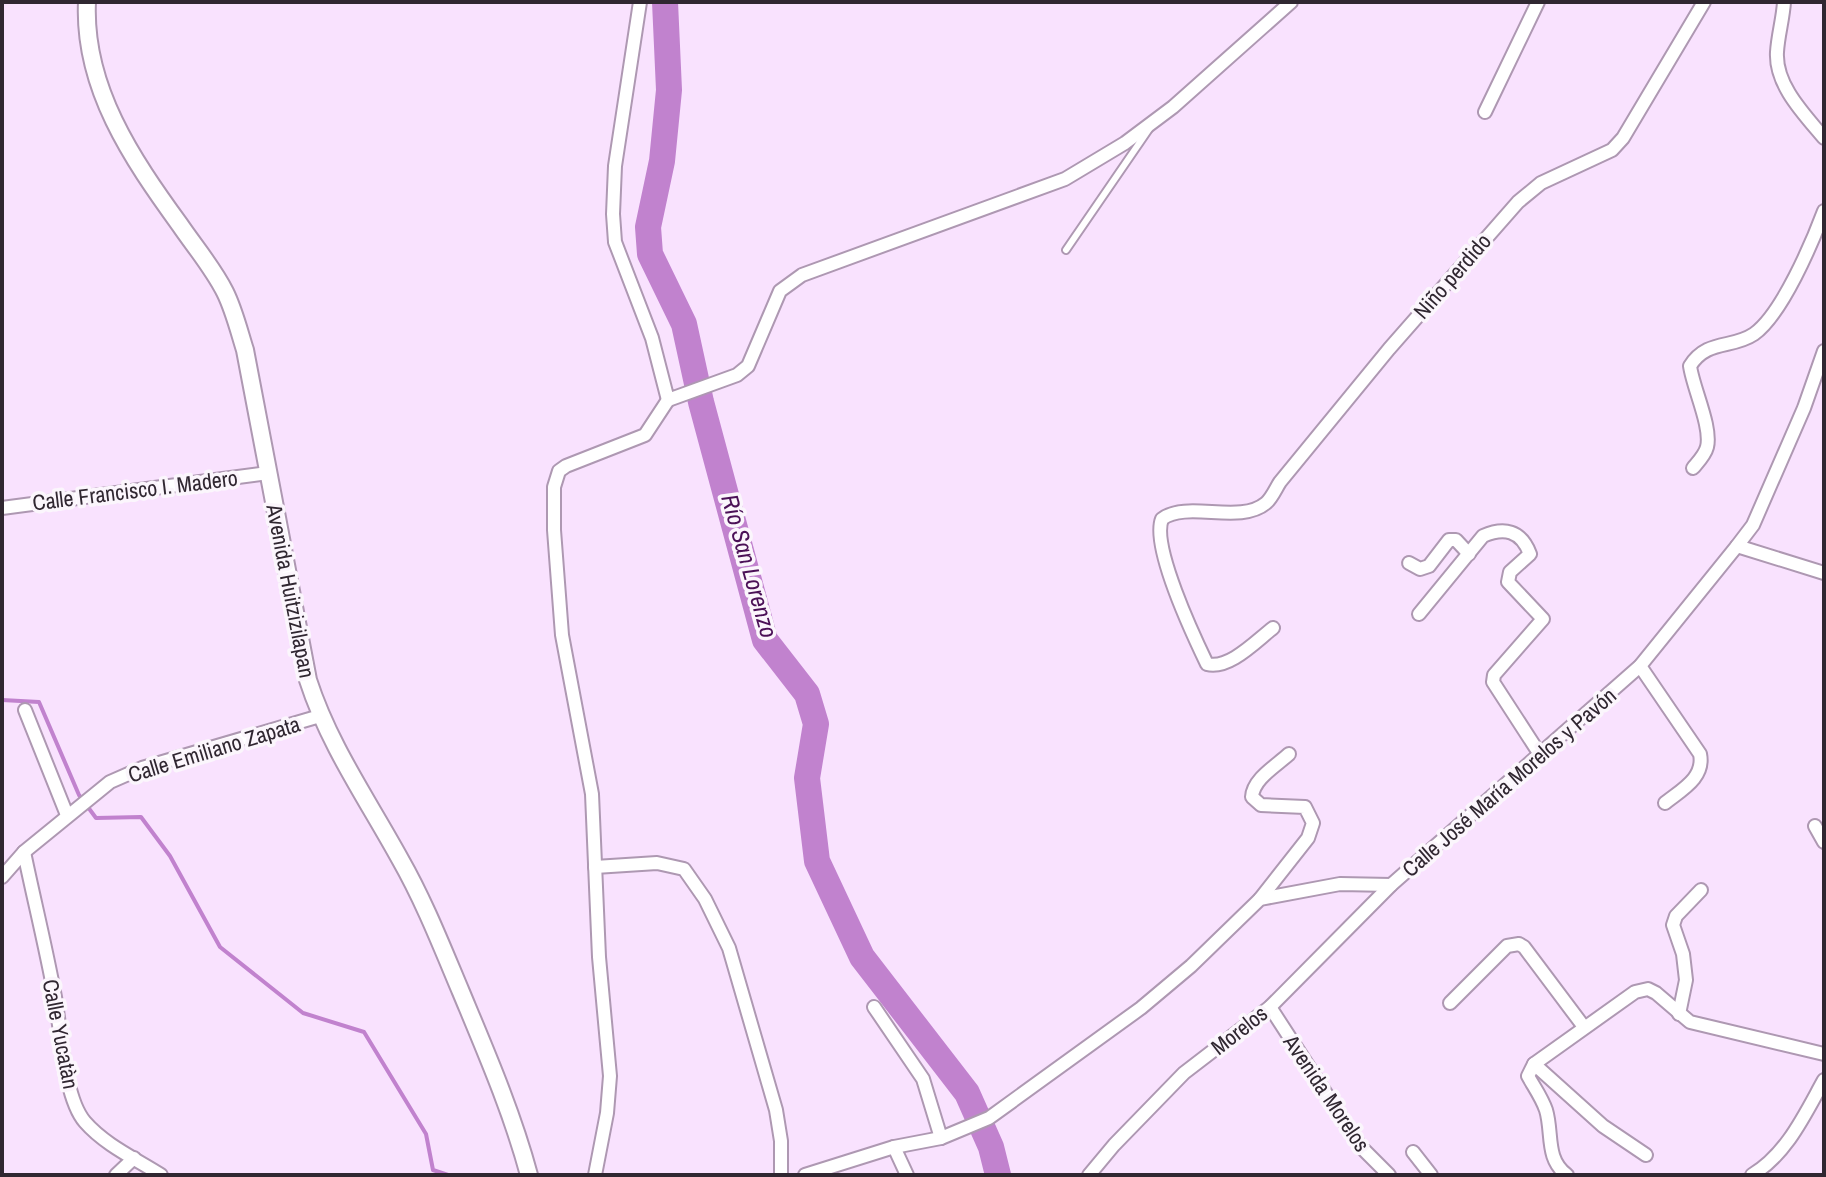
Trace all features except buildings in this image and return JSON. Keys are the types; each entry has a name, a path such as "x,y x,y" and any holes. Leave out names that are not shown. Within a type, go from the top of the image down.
{"street":[{"name":"Avenida Huitzizilapan","path":"87,2 88,44 104,99 132,155 224,292 237,322 245,350 308,680 320,716 336,751 401,860 431,921 518,1133 529,1175"},
{"path":"640,2 615,166 613,214 615,242 652,338 668,400"},
{"path":"595,1175 607,1113 610,1076 599,957 592,794 562,635 554,530 554,487 559,471 645,435 668,400 737,375 748,366 780,291 802,275 1065,179 1125,143 1156,120 1291,2"},
{"path":"1485,112 1538,2"},
{"name":"Niño perdido","path":"1273,628 1229,661 1218,666 1207,664 1171,577 1160,535 1162,519 1180,513 1238,511 1256,508 1267,502 1389,349 1518,202 1541,183 1612,150 1623,138 1704,2"},
{"path":"1784,2 1777,50 1779,67 1792,98 1824,138"},
{"path":"1693,468 1707,451 1709,435 1693,386 1690,366 1697,355 1711,347 1750,337 1760,330 1790,286 1824,211"},
{"name":"Calle José María Morelos y Pavón","path":"1260,899 1340,884 1391,885 1640,666 1753,525 1804,408 1824,351"},
{"name":"Calle Francisco I. Madero","path":"2,508 268,473"},
{"path":"1419,614 1483,536 1497,531 1510,532 1519,537 1529,550 1528,558 1510,572 1508,582 1543,619 1494,675 1493,682 1541,756"},
{"path":"1409,563 1420,569 1429,566 1449,540 1456,540 1469,554"},
{"path":"1737,546 1824,573"},
{"path":"1640,666 1700,754 1702,764 1696,777 1665,803"},
{"path":"25,710 72,812"},
{"name":"Calle Emiliano Zapata","path":"3,876 24,852 110,782 142,768 320,716"},
{"path":"805,1175 894,1147 947,1136 989,1118 1141,1008 1191,966 1260,899 1308,838 1313,823 1305,807 1261,805 1252,797 1257,782 1289,754"},
{"path":"1815,826 1824,842"},
{"name":"Calle Yucatàn","path":"24,852 55,996 66,1070 76,1107 84,1121 96,1132 161,1175"},
{"path":"595,867 657,863 684,869 705,899 729,948 776,1110 781,1141 781,1175"},
{"name":"Morelos","path":"1089,1175 1184,1073 1270,1007 1391,885"},
{"path":"1679,1014 1686,980 1683,954 1673,925 1676,916 1701,890"},
{"path":"1450,1003 1507,946 1519,944 1584,1027"},
{"path":"1567,1175 1552,1158 1547,1112 1528,1076 1534,1064 1635,992 1648,989 1690,1022 1824,1054"},
{"path":"874,1007 923,1079 947,1136"},
{"name":"Avenida Morelos","path":"1270,1007 1360,1146 1389,1175"},
{"path":"1534,1064 1603,1126 1646,1155"},
{"path":"1752,1175 1766,1167 1783,1147 1824,1080"},
{"path":"894,1147 907,1175"},
{"path":"1413,1152 1431,1175"},
{"path":"116,1175 134,1158"}],"lane":[{"path":"1066,250 1156,120"}],"waterway":[{"name":"Río San Lorenzo","path":"665,2 669,90 662,161 648,227 650,254 684,324 701,402 765,640 807,694 816,724 807,778 817,861 862,957 967,1093 991,1147 998,1175"},
{"path":"2,700 39,702 79,795 96,818 141,817 170,856 220,947 303,1013 364,1032 426,1134 433,1170 448,1175"}]}
